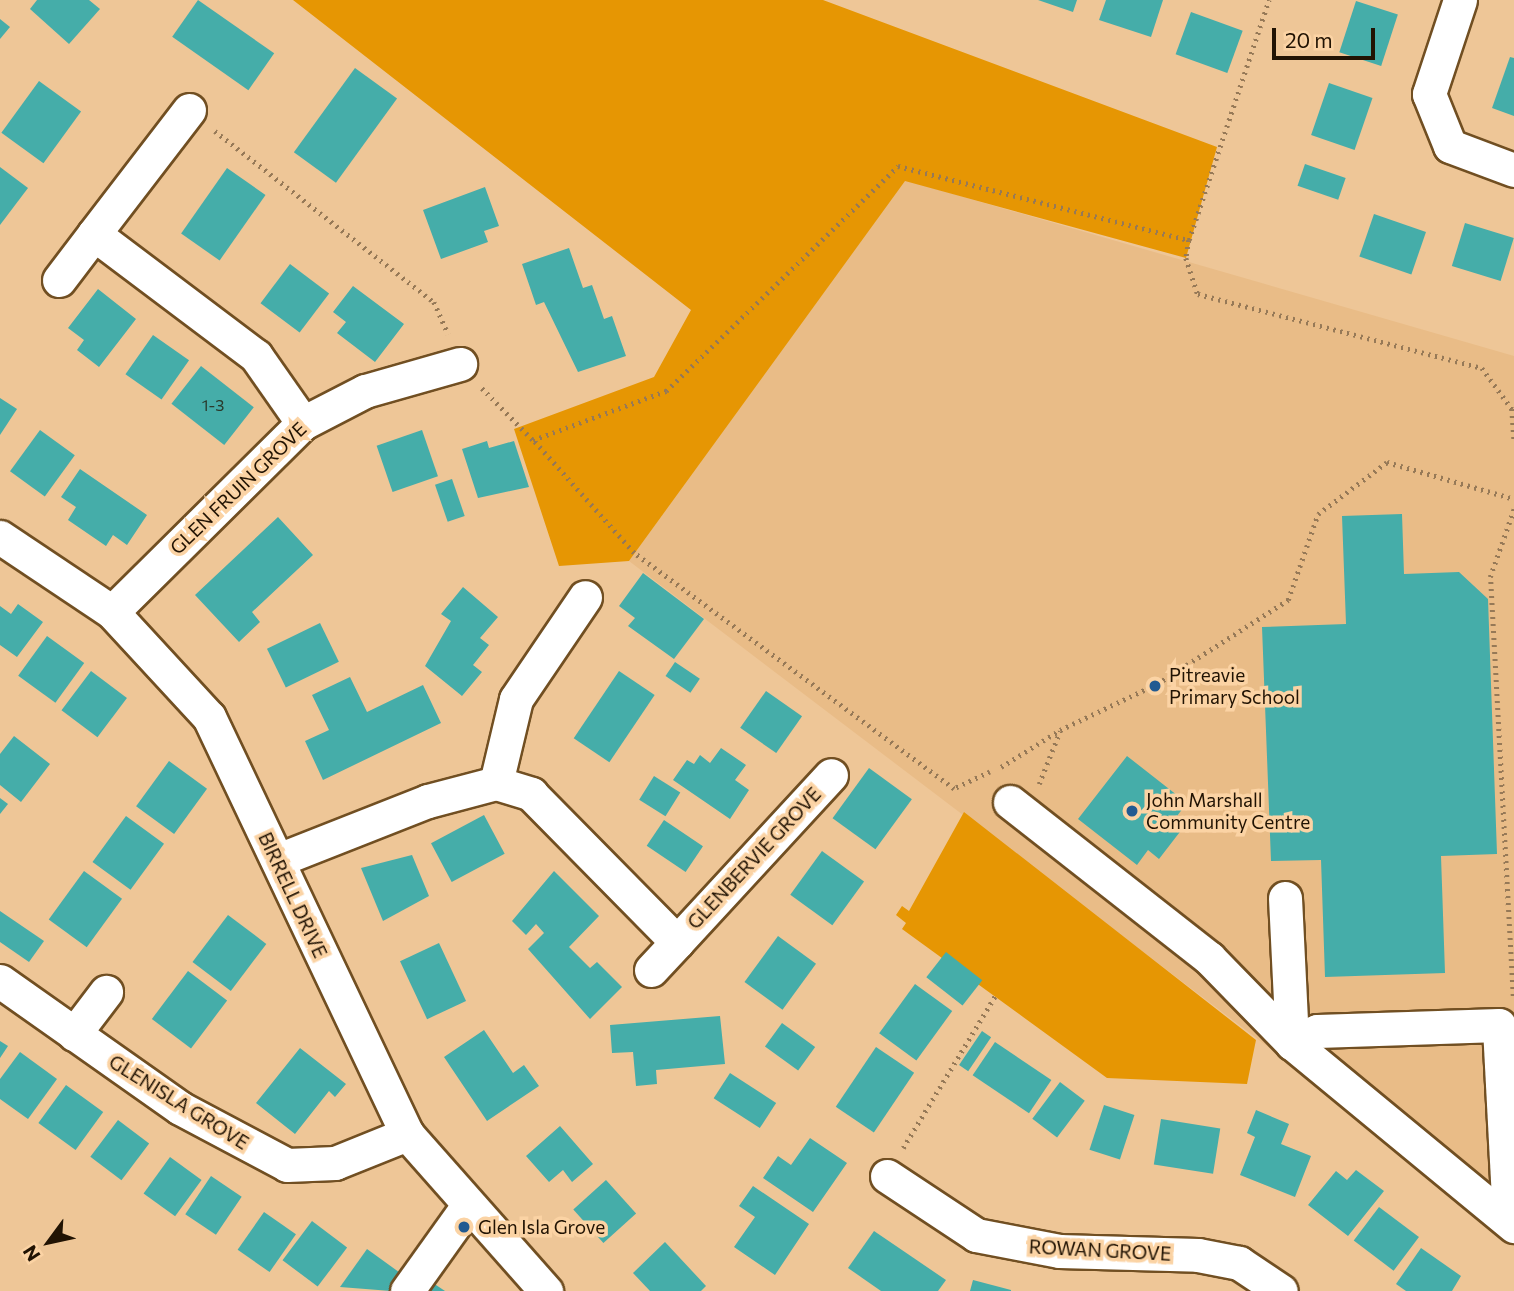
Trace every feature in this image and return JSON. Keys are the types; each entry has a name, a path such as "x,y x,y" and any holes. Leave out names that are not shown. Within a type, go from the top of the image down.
{"street":[{"path":"1460,0 1429,94 1450,146 1514,170"},
{"path":"59,280 189,110"},
{"path":"94,234 256,356 303,423"},
{"name":"GLEN FRUIN GROVE","path":"113,612 303,423 365,391 460,364"},
{"name":"BIRRELL DRIVE","path":"0,537 113,612 209,717 407,1134 467,1207 546,1291"},
{"path":"278,860 428,801 496,783 516,699 585,597"},
{"name":"GLENBERVIE GROVE","path":"650,970 831,775"},
{"name":"GLENBERVIE GROVE","path":"496,783 531,794 677,942"},
{"path":"1016,806 1209,958 1292,1044 1511,1222"},
{"path":"1285,898 1292,1044"},
{"name":"GLENISLA GROVE","path":"0,981 180,1108 287,1165 335,1163 407,1134"},
{"path":"62,1026 106,992"},
{"path":"1292,1044 1317,1031 1499,1025 1511,1222"},
{"name":"ROWAN GROVE","path":"887,1176 976,1235 1059,1251 1198,1255 1239,1263 1281,1291"},
{"path":"407,1291 467,1207"}],"path":[{"path":"1269,0 1189,240 1186,258 1198,294 1482,368 1512,409 1514,442"},
{"path":"189,110 434,302 460,364 533,440 634,553 954,789 1026,756 1060,730 1157,684 1288,600 1318,514 1387,462 1514,499"},
{"path":"533,440 666,391 860,197 898,166 1189,240"},
{"path":"1514,509 1490,577 1514,1001"},
{"path":"1016,806 1046,775 1060,730"},
{"path":"1504,828 1514,826"},
{"path":"887,1176 995,996"}],"shaded area":[{"path":"293,0 823,0 1217,147 1186,258 905,181 629,561 559,566 514,429 654,377 691,310"},
{"name":"Pitreavie Primary School","path":"905,180 1514,356 1514,1234 629,561"},
{"path":"964,812 1256,1040 1247,1084 1107,1078 902,929 906,923 896,915 902,906 909,911"}],"building":[{"path":"37,0 89,0 100,9 69,44 30,9"},
{"path":"198,0 274,53 248,90 172,37"},
{"path":"1038,0 1077,0 1073,12"},
{"path":"1106,0 1163,0 1151,37 1099,20"},
{"path":"1356,1 1398,15 1381,66 1339,52"},
{"path":"1191,12 1243,31 1227,73 1176,54"},
{"path":"0,19 10,27 0,39"},
{"path":"1510,57 1514,58 1514,116 1492,108"},
{"path":"355,68 397,99 336,183 294,152"},
{"path":"39,81 81,112 43,163 1,133"},
{"path":"1329,83 1372,98 1355,150 1311,135"},
{"path":"1305,164 1346,178 1338,200 1298,186"},
{"path":"0,167 28,188 0,225"},
{"path":"227,168 266,195 220,260 181,234"},
{"path":"485,187 499,226 484,231 488,242 441,259 423,210"},
{"path":"1374,214 1426,232 1411,274 1359,257"},
{"path":"1465,223 1514,238 1501,281 1452,266"},
{"path":"569,248 583,288 592,285 604,319 612,316 626,356 578,372 544,302 536,305 522,264"},
{"path":"290,264 329,293 300,333 261,303"},
{"path":"353,286 404,324 375,362 337,333 346,322 333,312"},
{"path":"98,289 136,319 99,367 77,350 84,340 68,328"},
{"path":"153,335 189,360 162,400 125,374"},
{"path":"201,366 254,407 224,445 171,404"},
{"path":"0,398 17,409 0,435"},
{"path":"40,430 75,455 45,497 10,471"},
{"path":"422,430 438,476 393,492 377,446"},
{"path":"487,441 489,448 514,441 529,487 478,498 462,449"},
{"path":"80,469 147,515 127,545 113,535 106,546 68,520 76,507 61,497"},
{"path":"452,479 465,516 448,522 435,485"},
{"path":"1402,514 1404,574 1459,572 1488,599 1497,854 1441,856 1445,973 1325,977 1321,860 1271,861 1262,627 1346,624 1342,516"},
{"path":"278,517 313,555 252,612 260,622 239,642 195,595"},
{"path":"643,573 704,619 674,659 628,626 635,618 619,606"},
{"path":"463,587 498,617 480,638 489,645 473,665 482,672 462,696 425,666 451,621 441,614"},
{"path":"18,604 43,622 17,657 0,645 0,606 11,614"},
{"path":"320,623 339,662 286,688 267,649"},
{"path":"47,636 84,663 55,703 18,676"},
{"path":"675,662 700,679 690,693 665,676"},
{"path":"91,671 127,698 97,737 62,710"},
{"path":"619,671 655,695 609,762 574,738"},
{"path":"350,677 367,712 423,685 441,723 323,780 305,741 329,730 312,695"},
{"path":"766,691 802,716 776,753 740,728"},
{"path":"14,736 50,764 21,802 0,785 0,754"},
{"path":"721,748 746,765 735,780 749,790 730,819 673,780 687,760 694,764 700,755 710,763"},
{"name":"John Marshall Community Centre","path":"1127,756 1187,803 1177,816 1186,824 1159,859 1148,850 1137,865 1078,819"},
{"path":"169,761 207,789 174,834 136,806"},
{"path":"869,768 912,799 875,849 833,818"},
{"path":"654,776 680,792 665,816 639,800"},
{"path":"0,798 8,804 0,814"},
{"path":"484,815 505,854 452,882 431,843"},
{"path":"126,816 164,844 131,890 92,862"},
{"path":"664,820 703,846 686,872 647,846"},
{"path":"822,851 864,882 832,925 790,895"},
{"path":"412,855 429,896 383,921 361,868"},
{"path":"84,871 122,899 87,947 49,920"},
{"path":"554,871 599,916 569,947 590,968 597,962 622,987 590,1019 528,949 544,933 536,924 526,935 512,921"},
{"path":"0,911 44,941 29,962 0,942"},
{"path":"228,915 266,944 231,991 192,962"},
{"path":"778,936 816,964 783,1010 744,982"},
{"path":"439,943 466,1001 427,1019 400,961"},
{"path":"946,952 982,980 963,1006 926,977"},
{"path":"188,971 227,1000 191,1048 152,1019"},
{"path":"915,984 952,1011 916,1060 879,1033"},
{"path":"720,1016 725,1064 656,1070 657,1084 636,1086 633,1052 612,1053 610,1025"},
{"path":"782,1023 815,1047 798,1071 765,1046"},
{"path":"484,1030 513,1073 524,1065 539,1086 487,1121 444,1057"},
{"path":"982,1031 991,1037 968,1071 959,1065"},
{"path":"0,1041 8,1046 0,1058"},
{"path":"995,1042 1051,1080 1029,1113 973,1075"},
{"path":"876,1047 914,1073 874,1132 836,1107"},
{"path":"300,1048 346,1084 335,1097 329,1091 295,1134 256,1103"},
{"path":"20,1052 57,1079 28,1119 0,1099 0,1079"},
{"path":"730,1073 776,1103 760,1128 714,1098"},
{"path":"1060,1082 1085,1101 1057,1137 1032,1119"},
{"path":"66,1085 103,1112 76,1150 38,1123"},
{"path":"1104,1105 1134,1115 1120,1160 1089,1150"},
{"path":"1256,1110 1289,1124 1281,1144 1311,1156 1295,1197 1240,1175 1255,1137 1247,1133"},
{"path":"1161,1119 1220,1128 1213,1174 1154,1164"},
{"path":"118,1120 149,1143 121,1180 90,1157"},
{"path":"560,1126 593,1164 572,1182 563,1170 549,1182 526,1156"},
{"path":"810,1138 847,1163 813,1212 763,1178 778,1156 791,1165"},
{"path":"170,1157 202,1180 175,1216 144,1193"},
{"path":"1356,1170 1384,1191 1348,1236 1308,1205 1336,1171 1347,1180"},
{"path":"211,1176 242,1197 216,1235 185,1214"},
{"path":"606,1180 636,1213 603,1243 573,1209"},
{"path":"753,1186 809,1224 775,1275 734,1247 755,1217 739,1206"},
{"path":"1379,1207 1419,1237 1394,1271 1354,1241"},
{"path":"264,1212 296,1234 270,1272 238,1250"},
{"path":"312,1221 347,1247 318,1287 283,1260"},
{"path":"874,1231 946,1280 938,1291 881,1291 848,1268"},
{"path":"665,1242 706,1286 701,1291 650,1291 633,1273"},
{"path":"1421,1248 1461,1276 1452,1291 1406,1291 1396,1284"},
{"path":"367,1249 403,1275 391,1291 340,1287"},
{"path":"973,1280 1011,1290 1011,1291 970,1291"},
{"path":"433,1283 445,1291 427,1291"}],"place":[{"name":"Pitreavie Primary School","path":"1155,686"},
{"name":"John Marshall Community Centre","path":"1132,811"},
{"name":"Glen Isla Grove","path":"464,1227"}]}
